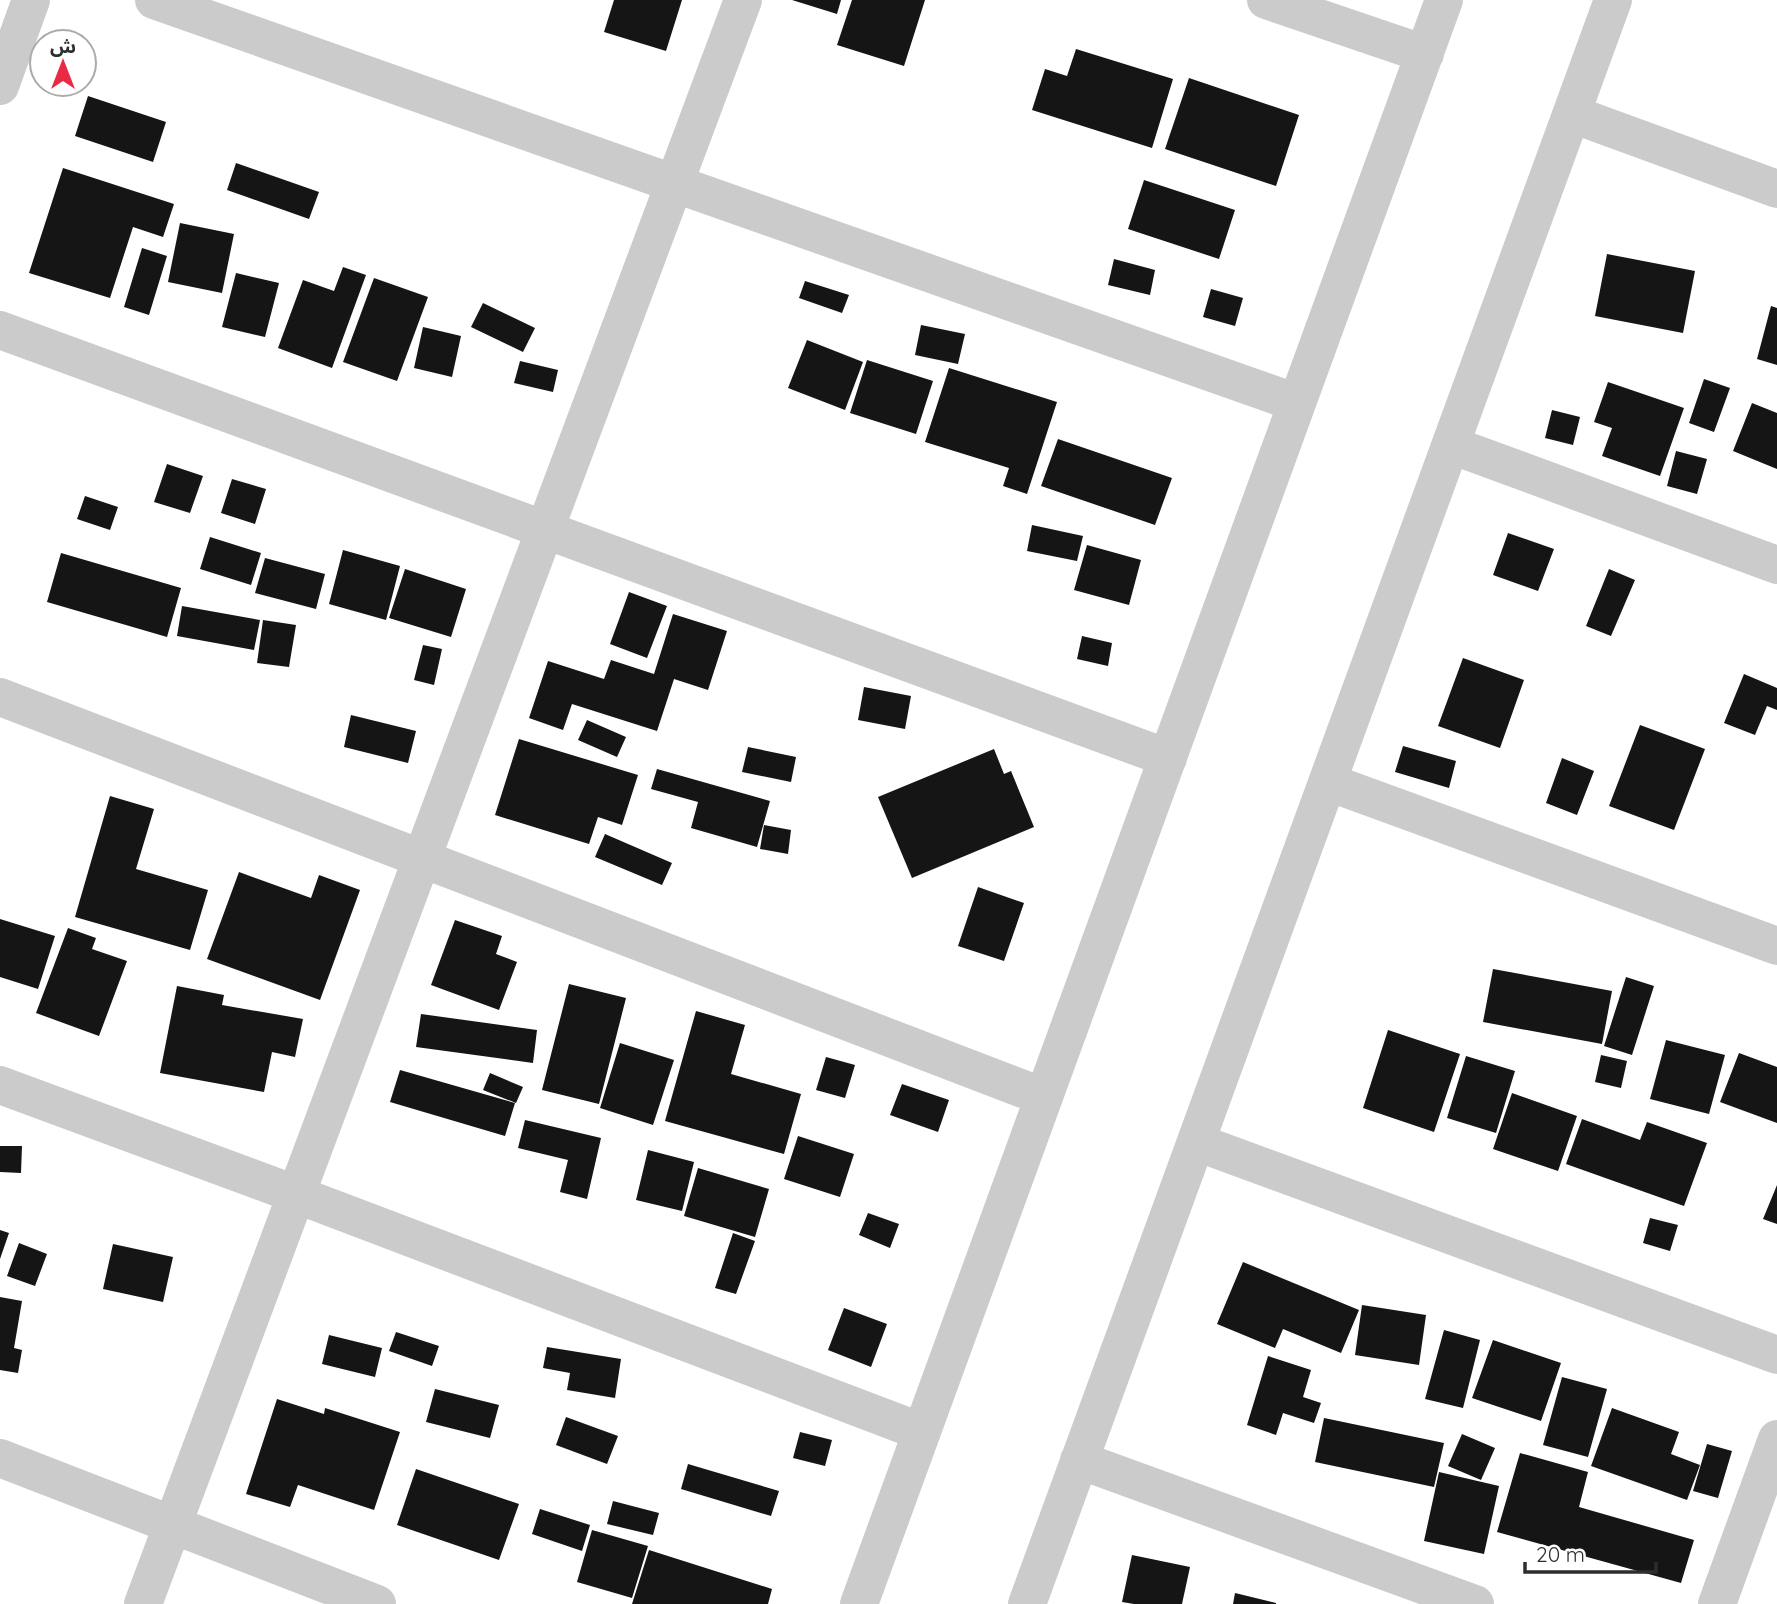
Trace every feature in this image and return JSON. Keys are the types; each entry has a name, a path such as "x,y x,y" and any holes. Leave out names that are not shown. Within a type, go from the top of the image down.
{"street":[{"path":"0,86 31,0"},
{"path":"154,0 1297,403"},
{"path":"143,1604 743,0"},
{"path":"1266,0 1425,54"},
{"path":"859,1604 1444,0"},
{"path":"1027,1604 1613,0"},
{"path":"1572,114 1777,189"},
{"path":"0,330 1168,758"},
{"path":"1451,445 1777,565"},
{"path":"0,697 1044,1097"},
{"path":"1328,782 1777,946"},
{"path":"0,1085 922,1432"},
{"path":"1196,1142 1777,1354"},
{"path":"1717,1604 1777,1439"},
{"path":"0,1458 377,1604"},
{"path":"1079,1460 1475,1604"}],"building":[{"path":"614,0 682,0 666,51 604,32"},
{"path":"792,0 841,0 837,14"},
{"path":"852,0 925,0 904,66 837,45"},
{"path":"1076,49 1173,79 1152,148 1032,110 1045,69 1067,76"},
{"path":"1189,78 1299,115 1276,186 1165,149"},
{"path":"87,98 166,122 153,162 75,136"},
{"path":"236,163 319,192 309,219 227,190"},
{"path":"63,168 174,204 163,237 133,227 110,298 29,273"},
{"path":"1144,180 1235,210 1219,259 1128,229"},
{"path":"180,223 234,234 222,293 168,282"},
{"path":"142,248 167,256 149,315 124,307"},
{"path":"1607,254 1695,271 1683,333 1595,316"},
{"path":"1114,259 1155,270 1150,295 1108,285"},
{"path":"343,267 366,275 332,368 278,348 303,280 334,291"},
{"path":"236,273 279,283 265,337 222,327"},
{"path":"374,278 428,297 397,381 343,362"},
{"path":"805,281 849,295 842,313 799,298"},
{"path":"1211,289 1243,298 1235,326 1203,317"},
{"path":"483,303 535,328 523,352 471,327"},
{"path":"1771,306 1777,308 1777,365 1757,359"},
{"path":"921,325 965,334 958,364 915,355"},
{"path":"423,327 461,336 452,377 414,368"},
{"path":"807,340 863,362 845,410 788,388"},
{"path":"867,360 933,381 916,434 850,413"},
{"path":"520,361 558,370 553,392 514,383"},
{"path":"949,368 1057,402 1027,494 1003,486 1009,468 925,442"},
{"path":"1704,379 1730,388 1714,432 1689,423"},
{"path":"1608,382 1684,408 1660,476 1602,456 1612,428 1594,422"},
{"path":"1752,403 1777,413 1777,469 1733,451"},
{"path":"1552,410 1580,417 1573,445 1545,438"},
{"path":"1058,439 1172,478 1155,525 1041,486"},
{"path":"1676,451 1707,459 1697,494 1667,486"},
{"path":"167,464 203,476 190,513 154,502"},
{"path":"232,479 266,489 255,524 221,513"},
{"path":"85,496 118,507 110,530 77,519"},
{"path":"1032,525 1083,536 1077,561 1027,551"},
{"path":"1508,533 1554,549 1538,591 1493,575"},
{"path":"210,537 261,553 251,585 200,569"},
{"path":"1087,545 1141,560 1129,605 1074,590"},
{"path":"343,550 400,566 386,620 329,604"},
{"path":"61,553 181,588 167,637 47,602"},
{"path":"265,558 325,574 316,609 255,593"},
{"path":"405,569 466,589 451,637 389,618"},
{"path":"1609,569 1635,580 1611,636 1586,626"},
{"path":"629,592 667,606 647,658 610,644"},
{"path":"182,606 260,620 254,650 177,636"},
{"path":"673,614 727,631 708,690 674,679 657,731 572,704 563,730 529,718 548,661 604,679 611,660 654,674"},
{"path":"263,620 296,625 289,667 257,663"},
{"path":"1082,636 1112,643 1108,666 1077,659"},
{"path":"423,645 442,649 434,685 414,680"},
{"path":"1463,658 1524,680 1500,748 1438,726"},
{"path":"1744,674 1777,688 1777,710 1767,706 1755,735 1724,723"},
{"path":"864,687 911,696 905,729 858,720"},
{"path":"351,715 416,731 408,763 344,747"},
{"path":"587,720 626,737 617,757 578,740"},
{"path":"1640,725 1705,749 1674,830 1609,806"},
{"path":"519,739 638,775 622,825 598,817 589,844 495,815"},
{"path":"1403,746 1456,761 1449,788 1395,772"},
{"path":"748,747 796,757 791,782 742,772"},
{"path":"994,749 1004,774 1011,771 1034,827 912,878 878,797"},
{"path":"1562,758 1594,771 1577,815 1546,803"},
{"path":"657,769 770,801 757,847 691,828 698,802 651,789"},
{"path":"110,796 154,809 136,869 208,890 190,950 75,917"},
{"path":"764,825 791,830 788,854 760,849"},
{"path":"605,834 672,863 662,885 595,857"},
{"path":"239,872 311,898 319,875 360,890 320,1000 207,959"},
{"path":"978,887 1024,903 1004,961 958,946"},
{"path":"0,919 55,936 38,989 0,977"},
{"path":"455,920 502,936 496,954 517,962 499,1010 431,985"},
{"path":"68,928 96,938 92,949 127,961 99,1036 36,1013"},
{"path":"1493,969 1612,991 1602,1044 1483,1022"},
{"path":"1626,977 1654,986 1632,1055 1604,1046"},
{"path":"569,984 626,998 599,1104 542,1090"},
{"path":"177,986 224,995 222,1005 303,1019 295,1057 272,1052 264,1092 160,1073"},
{"path":"696,1011 745,1025 731,1074 801,1094 784,1154 665,1121"},
{"path":"421,1014 537,1030 533,1063 416,1047"},
{"path":"1388,1030 1460,1054 1434,1132 1363,1108"},
{"path":"1666,1040 1725,1055 1709,1114 1650,1099"},
{"path":"620,1043 674,1060 653,1125 600,1108"},
{"path":"1739,1053 1777,1067 1777,1123 1720,1102"},
{"path":"1601,1055 1627,1061 1621,1088 1595,1082"},
{"path":"1466,1056 1515,1071 1496,1133 1447,1118"},
{"path":"826,1057 855,1065 845,1098 816,1090"},
{"path":"400,1070 515,1103 505,1136 390,1102"},
{"path":"490,1073 523,1087 516,1103 483,1090"},
{"path":"902,1084 949,1100 938,1132 890,1115"},
{"path":"1512,1093 1577,1116 1558,1171 1493,1149"},
{"path":"1582,1119 1640,1140 1647,1122 1707,1143 1684,1206 1566,1164"},
{"path":"525,1120 601,1138 587,1199 560,1192 568,1160 518,1148"},
{"path":"798,1136 854,1154 840,1197 784,1179"},
{"path":"0,1146 22,1146 21,1173 0,1172"},
{"path":"648,1150 694,1162 682,1211 636,1200"},
{"path":"698,1168 769,1189 755,1237 684,1216"},
{"path":"1777,1185 1777,1224 1763,1219"},
{"path":"868,1213 899,1224 890,1248 859,1235"},
{"path":"1650,1218 1678,1225 1670,1251 1643,1243"},
{"path":"0,1230 9,1233 0,1259"},
{"path":"733,1233 755,1241 736,1294 715,1288"},
{"path":"19,1243 47,1254 35,1286 7,1276"},
{"path":"113,1244 173,1257 163,1302 103,1289"},
{"path":"1243,1262 1359,1310 1341,1353 1283,1329 1275,1348 1217,1324"},
{"path":"0,1297 22,1301 14,1348 22,1350 18,1373 0,1370"},
{"path":"1362,1305 1426,1315 1419,1365 1355,1355"},
{"path":"844,1308 887,1324 871,1367 828,1350"},
{"path":"1444,1330 1480,1340 1463,1408 1425,1399"},
{"path":"396,1332 439,1346 432,1366 389,1351"},
{"path":"329,1335 382,1348 375,1377 322,1364"},
{"path":"1493,1340 1561,1363 1541,1421 1472,1398"},
{"path":"547,1347 621,1359 615,1398 567,1390 570,1373 543,1368"},
{"path":"1268,1356 1311,1370 1303,1397 1321,1403 1314,1423 1283,1413 1276,1435 1247,1425"},
{"path":"1562,1377 1607,1389 1588,1457 1543,1445"},
{"path":"435,1389 499,1405 490,1438 426,1422"},
{"path":"277,1399 324,1414 325,1408 400,1432 374,1510 298,1485 290,1507 246,1494"},
{"path":"1612,1408 1679,1432 1671,1454 1700,1465 1687,1500 1591,1466"},
{"path":"566,1417 618,1436 607,1464 556,1445"},
{"path":"1324,1418 1444,1443 1434,1487 1315,1462"},
{"path":"800,1432 832,1440 825,1466 793,1458"},
{"path":"1462,1434 1495,1448 1481,1480 1448,1466"},
{"path":"1707,1444 1732,1451 1718,1498 1693,1491"},
{"path":"1520,1453 1588,1472 1579,1507 1694,1540 1681,1583 1497,1532"},
{"path":"688,1464 779,1491 771,1516 681,1489"},
{"path":"416,1469 519,1504 499,1560 397,1525"},
{"path":"1439,1472 1499,1486 1484,1554 1424,1541"},
{"path":"613,1501 659,1513 653,1535 607,1524"},
{"path":"540,1509 590,1525 582,1551 532,1534"},
{"path":"592,1530 648,1546 632,1598 577,1582"},
{"path":"649,1550 772,1589 768,1604 632,1604"},
{"path":"1132,1555 1190,1567 1182,1604 1122,1602"},
{"path":"1235,1593 1276,1603 1276,1604 1233,1604"}]}
